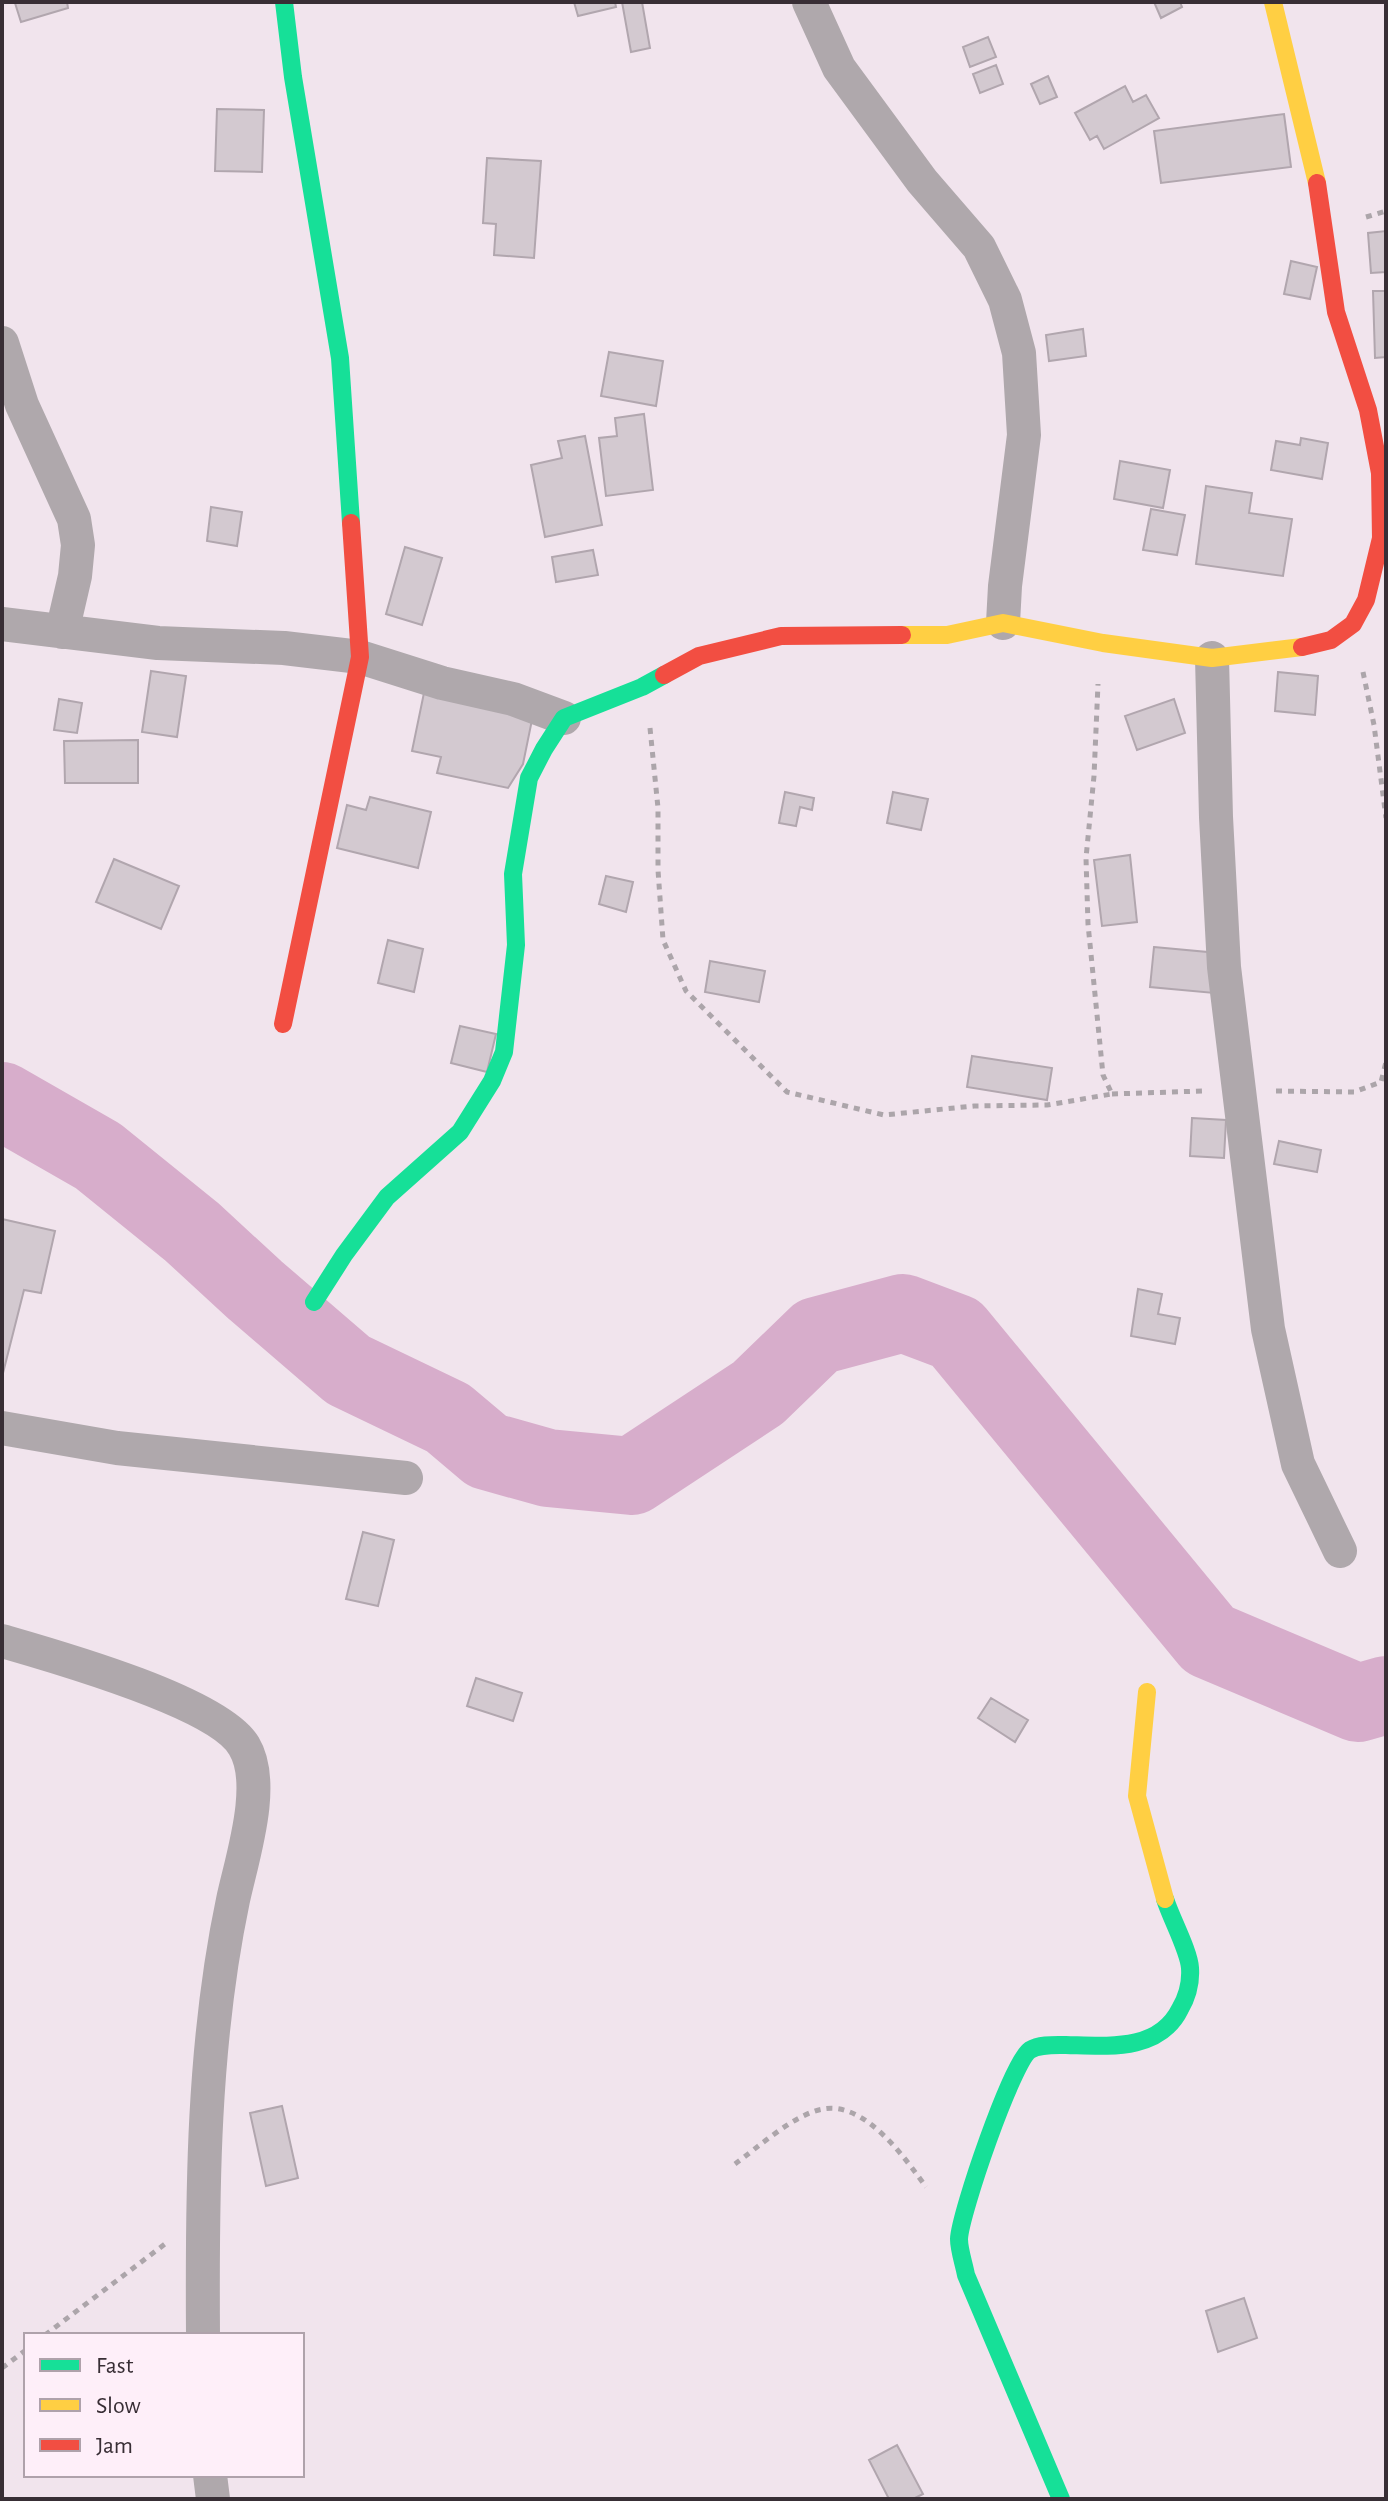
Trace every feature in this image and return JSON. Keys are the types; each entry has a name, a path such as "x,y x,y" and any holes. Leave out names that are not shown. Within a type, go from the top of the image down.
{"street":[{"path":"283,1024 360,657 340,358 293,77 284,2"},
{"path":"809,2 839,68 922,181 979,247 1005,300 1019,353 1024,435 1003,623"},
{"path":"314,1302 387,1197 460,1132 492,1081 504,1052 508,1022 516,945 513,874 529,778 564,718 642,687 699,656 781,636 947,635 1003,623 1103,643 1212,658 1286,651 1331,640 1353,624 1366,600 1381,538 1380,473 1368,410 1336,312 1321,199 1273,2"},
{"path":"2,343 22,405 74,519 78,545 75,576 62,632"},
{"path":"2,624 158,643 284,648 360,657 442,683 513,699 564,718"},
{"path":"1212,658 1224,967 1268,1329 1298,1464 1340,1551"},
{"path":"2,1428 117,1448 406,1478"},
{"path":"2,1641 138,1684 212,1717 244,1745 255,1776 249,1823 228,1923 214,2031 204,2214 203,2333"},
{"path":"1061,2499 966,2275 959,2239 969,2199 1004,2097 1022,2059 1030,2050 1048,2045 1115,2046 1151,2039 1174,2022 1187,1996 1190,1966 1170,1916 1137,1796 1147,1692"},
{"path":"210,2477 213,2499"}],"path":[{"path":"1353,624 1374,725 1386,818"},
{"path":"642,687 654,746 663,940 686,991 787,1092 884,1115 974,1106 1047,1105 1112,1094 1103,1075 1095,1010 1086,858 1103,643"},
{"path":"735,2164 791,2123 824,2108 848,2112 868,2120 903,2155 959,2239"},
{"path":"48,2333 204,2214"},
{"path":"2,2368 24,2352"}],"building":[{"path":"67,2 68,8 21,22 15,3"},
{"path":"574,2 615,2 616,7 578,16"},
{"path":"622,2 642,2 650,48 631,52"},
{"path":"1154,2 1180,2 1182,7 1161,18"},
{"path":"988,37 996,57 970,67 963,47"},
{"path":"996,65 1003,84 980,93 973,74"},
{"path":"1048,76 1057,97 1040,104 1031,84"},
{"path":"1125,86 1133,102 1146,95 1159,118 1104,149 1097,136 1090,140 1075,113"},
{"path":"217,109 264,110 262,172 215,171"},
{"path":"1284,114 1291,167 1161,183 1154,131"},
{"path":"487,158 541,161 534,258 494,255 496,224 483,223"},
{"path":"1386,231 1386,272 1371,273 1368,233"},
{"path":"1291,261 1317,267 1310,299 1284,294"},
{"path":"1373,291 1386,291 1386,357 1375,358"},
{"path":"1083,329 1086,356 1049,361 1046,335"},
{"path":"609,352 663,361 656,406 601,396"},
{"path":"644,414 653,490 606,496 599,438 617,436 615,418"},
{"path":"585,436 602,525 545,537 531,465 562,458 558,441"},
{"path":"1301,438 1328,443 1322,479 1271,470 1276,441 1300,445"},
{"path":"1120,461 1170,470 1163,508 1114,499"},
{"path":"1206,486 1252,493 1249,513 1292,519 1283,576 1196,564"},
{"path":"211,507 242,512 237,546 207,541"},
{"path":"1151,509 1185,515 1177,555 1143,550"},
{"path":"405,547 442,558 422,625 386,614"},
{"path":"593,550 598,575 556,582 552,557"},
{"path":"151,671 186,676 177,737 142,732"},
{"path":"1278,672 1318,676 1315,715 1275,711"},
{"path":"425,688 534,710 523,764 508,788 437,773 441,757 412,751"},
{"path":"59,699 82,703 77,733 54,730"},
{"path":"1174,699 1185,733 1137,750 1125,716"},
{"path":"138,740 138,783 65,783 64,741"},
{"path":"785,792 814,798 812,810 800,807 796,826 779,823"},
{"path":"893,792 928,799 921,830 887,823"},
{"path":"370,797 431,812 418,868 337,848 347,805 366,810"},
{"path":"1130,855 1137,922 1102,926 1094,860"},
{"path":"114,859 179,886 161,929 96,902"},
{"path":"606,876 633,882 626,912 599,904"},
{"path":"388,940 423,949 414,992 378,983"},
{"path":"1154,947 1218,953 1214,993 1150,987"},
{"path":"710,961 765,971 759,1002 705,992"},
{"path":"460,1026 496,1034 487,1072 451,1063"},
{"path":"972,1056 1052,1068 1047,1100 967,1087"},
{"path":"1192,1118 1226,1120 1224,1158 1190,1156"},
{"path":"1279,1141 1321,1150 1317,1172 1274,1164"},
{"path":"2,1219 55,1231 41,1293 24,1290 2,1377"},
{"path":"1138,1289 1162,1294 1158,1314 1180,1318 1175,1344 1131,1336"},
{"path":"363,1532 394,1540 378,1606 346,1599"},
{"path":"476,1678 522,1693 513,1721 467,1706"},
{"path":"991,1698 1028,1720 1015,1742 978,1718"},
{"path":"282,2106 298,2178 266,2186 250,2113"},
{"path":"1244,2298 1257,2338 1218,2352 1206,2311"},
{"path":"897,2445 923,2494 913,2499 889,2499 869,2460"}],"waterway":[{"path":"2,1101 98,1156 192,1232 348,1370 448,1418 487,1451 548,1468 632,1476 758,1393 817,1336 903,1313 956,1333 1209,1640 1358,1703 1386,1695"}],"traffic: fast":[{"path":"284,2 293,77 340,358 351,523"},
{"path":"314,1302 387,1197 460,1132 492,1081 504,1052 516,945 513,874 529,778 544,749 564,718 664,675"},
{"path":"1061,2499 966,2275 959,2239 988,2140 1011,2081 1030,2050 1048,2045 1115,2045 1146,2040 1171,2023 1180,2009 1188,1989 1190,1968 1165,1899"}],"traffic: slow":[{"path":"1273,2 1317,183"},
{"path":"902,635 947,635 1003,623 1103,643 1212,658 1302,647"},
{"path":"1147,1692 1137,1796 1165,1899"}],"traffic: jam":[{"path":"1302,647 1331,640 1353,624 1366,600 1381,538 1380,473 1368,410 1336,312 1317,183"},
{"path":"283,1024 360,657 351,523"},
{"path":"664,675 699,656 781,636 902,635"}]}
